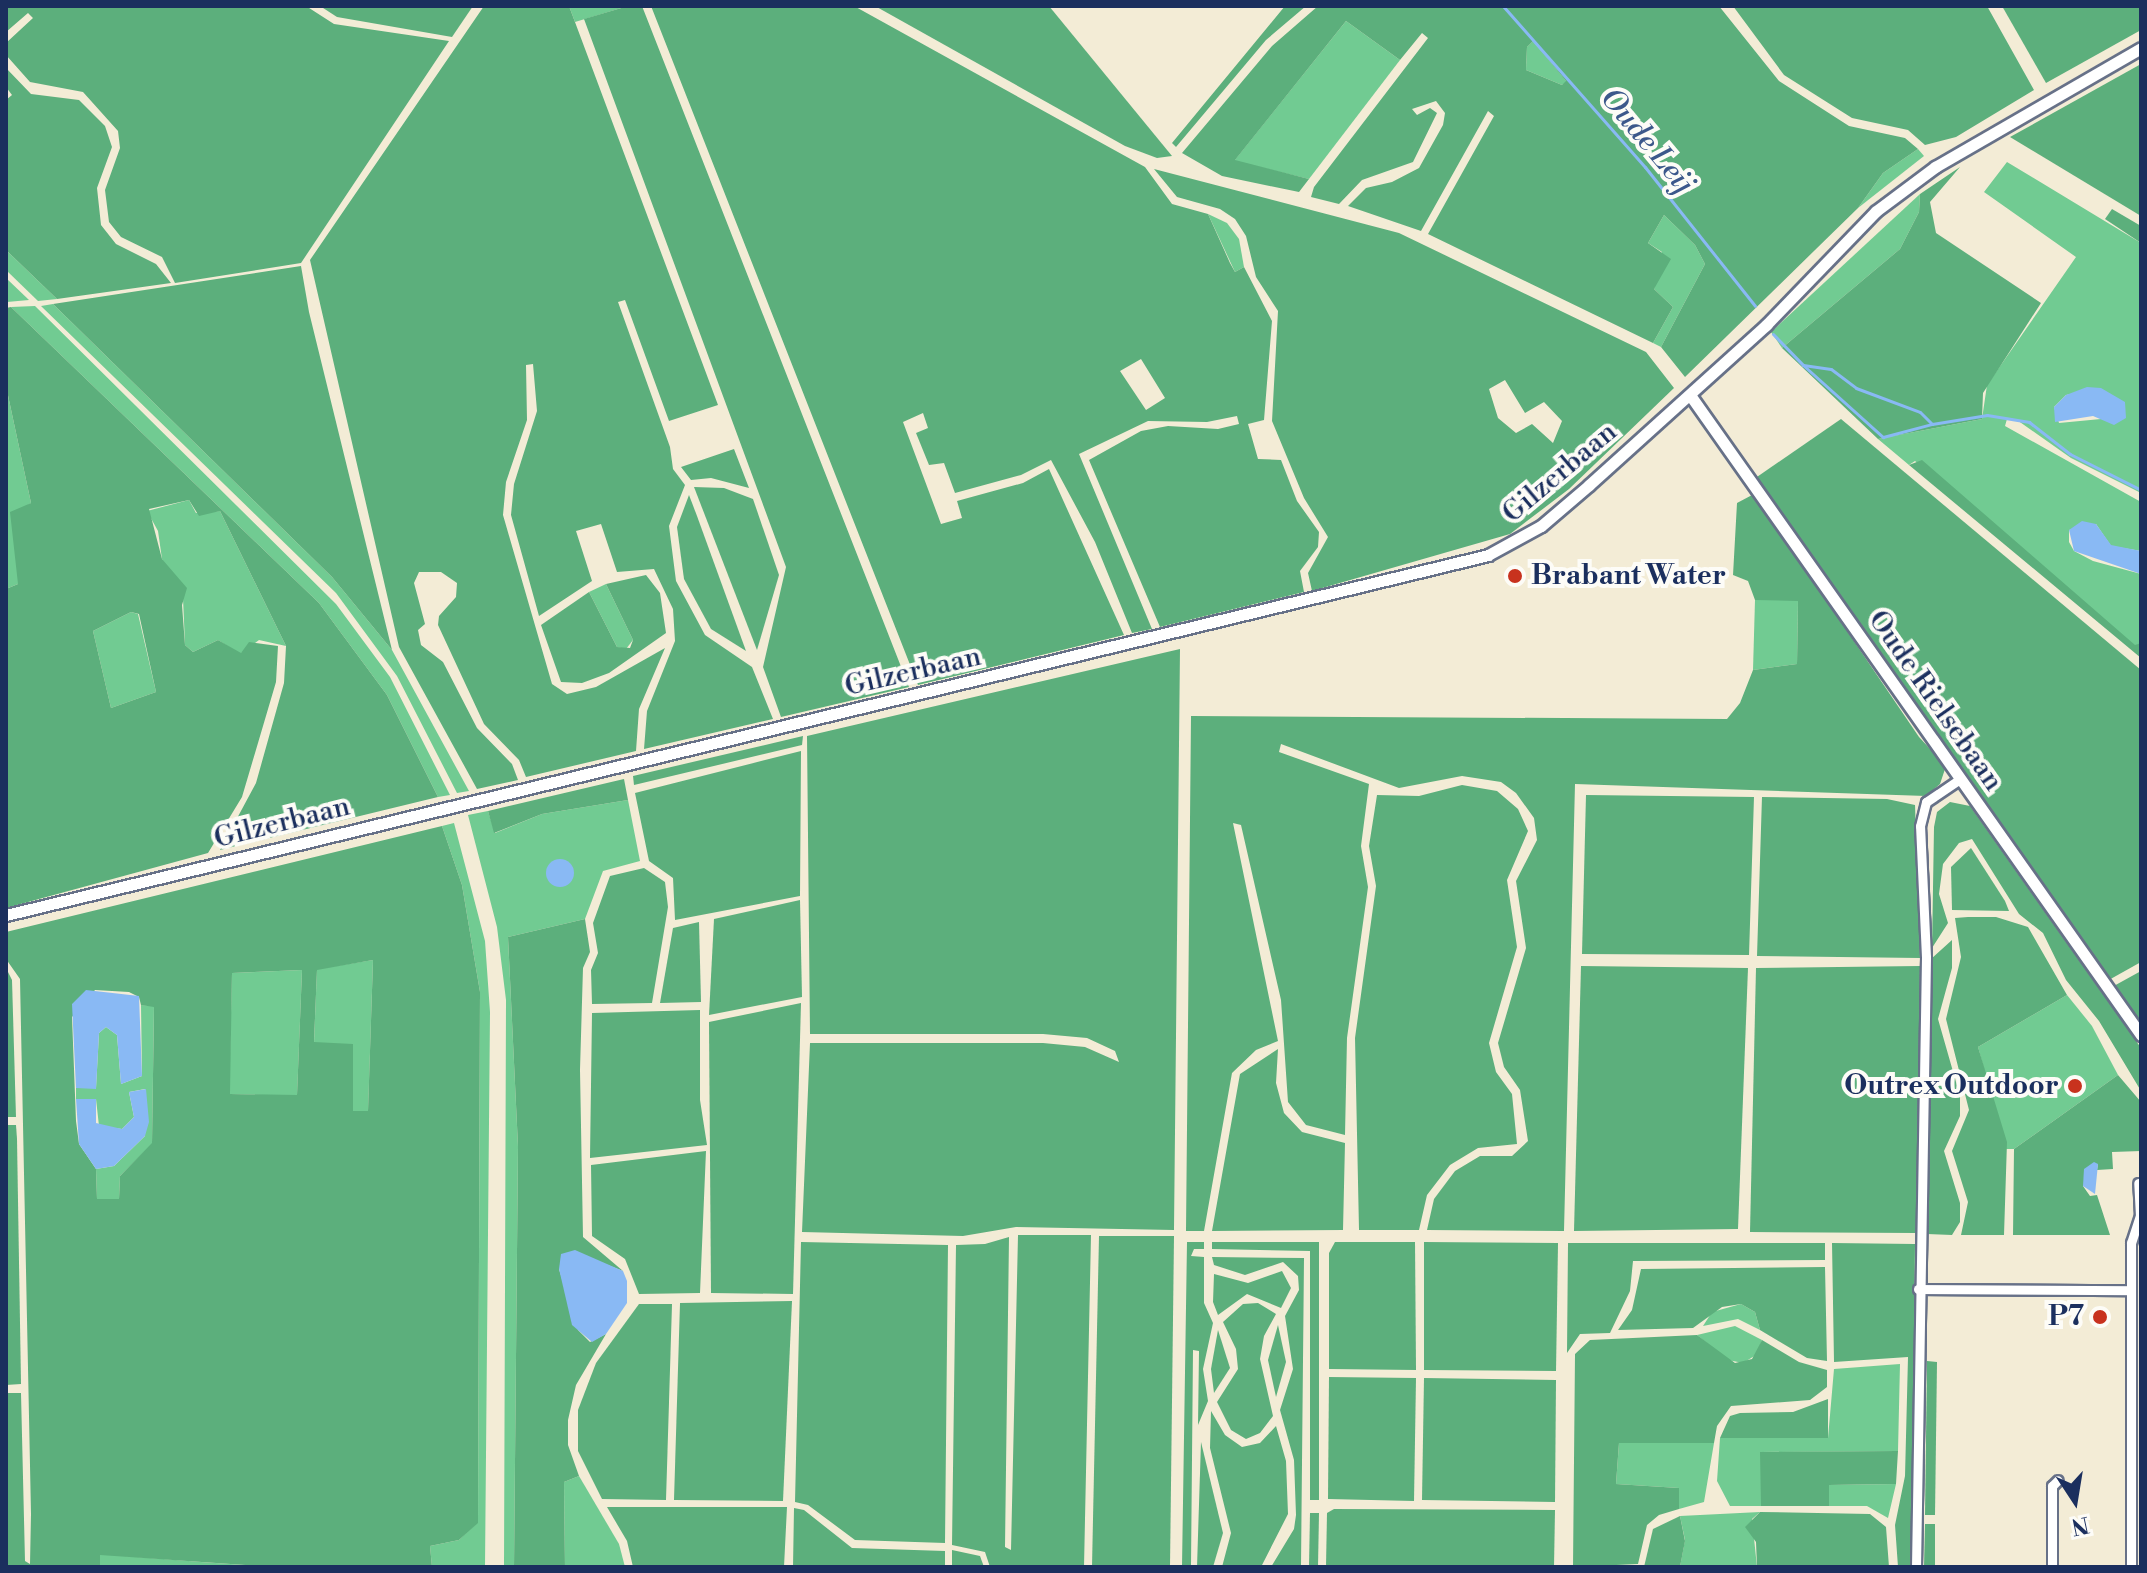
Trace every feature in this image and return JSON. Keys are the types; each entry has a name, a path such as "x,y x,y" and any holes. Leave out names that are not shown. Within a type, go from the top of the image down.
{"street":[{"name":"Gilzerbaan","path":"6,915 1488,555 1541,526 1760,334 1876,211 1933,164 2002,132 2042,100 2141,48"},
{"name":"Oude Rielsebaan","path":"1690,395 2141,1035"},
{"path":"1916,1567 1918,1289 1926,957 1921,815 1926,802 1960,779"},
{"path":"2131,1567 2131,1477 2136,1411 2131,1243 2140,1216 2138,1183"},
{"path":"1918,1289 2131,1290"},
{"path":"2052,1567 2052,1486 2058,1480"}],"green space":[{"path":"6,6 306,6 334,24 449,41 301,263 175,283 162,257 121,237 109,222 105,190 120,148 118,131 83,92 30,82 6,55 6,43 33,18 28,13 6,32"},
{"path":"320,6 473,6 452,37 337,17"},
{"path":"484,6 569,6 718,405 669,421 625,300 618,302 670,447 673,469 685,485 669,526 676,581 705,635 752,667 773,719 644,749 647,711 675,641 673,609 654,569 617,572 601,524 576,531 592,581 539,616 511,515 514,484 537,411 533,364 526,365 527,420 506,482 503,515 552,684 567,694 596,687 665,648 639,709 636,751 526,777 519,760 484,724 438,625 439,616 456,597 457,583 441,572 419,572 414,583 425,624 418,630 421,645 443,662 477,728 512,764 518,780 477,789 399,647 310,260"},
{"path":"569,6 628,6 575,22"},
{"path":"628,6 642,6 909,687 781,717 763,667 786,567 584,19"},
{"path":"651,6 854,6 1145,167 1172,204 1208,214 1235,272 1244,267 1272,321 1264,420 1248,424 1258,459 1281,460 1297,501 1319,532 1318,547 1300,571 1304,592 1160,627 1089,460 1141,431 1168,426 1218,429 1239,424 1237,416 1207,422 1148,421 1079,454 1152,629 1132,633 1095,542 1051,460 1021,475 955,493 944,463 929,465 916,433 928,428 923,413 903,422 941,524 962,518 957,501 1023,483 1049,469 1124,635 918,685","holes":["1141,359 1165,398 1146,410 1120,371"]},
{"path":"875,6 1049,6 1172,156 1157,158 1125,146"},
{"path":"1285,6 1306,6 1266,40 1176,147 1172,143"},
{"path":"1318,6 1719,6 1779,81 1849,126 1905,138 1918,149 1883,173 1858,208 1685,377 1661,347 1705,264 1695,245 1664,215 1648,243 1671,259 1654,289 1673,307 1653,343 1428,234 1494,116 1488,111 1421,231 1348,206 1366,188 1392,182 1419,168 1443,125 1445,113 1436,101 1412,109 1417,115 1430,108 1437,113 1413,162 1362,180 1339,204 1311,197 1314,187 1428,38 1422,33 1400,60 1346,21 1235,160 1309,179 1299,192 1222,176 1182,153 1272,46","holes":["1533,41 1566,81 1562,85 1526,70 1527,47"]},
{"path":"1733,6 1987,6 2034,90 1956,137 1925,145 1908,130 1852,118 1784,75"},
{"path":"2002,6 2141,6 2141,30 2046,83"},
{"path":"1346,21 1400,60 1309,179 1234,161"},
{"path":"1533,41 1567,82 1562,85 1526,70 1527,47"},
{"path":"2141,64 2141,216 2010,137"},
{"path":"6,68 31,94 79,100 105,126 112,147 97,188 101,225 116,244 156,264 171,283 57,299 6,250 6,100 12,95 6,87"},
{"path":"1918,149 1924,156 1858,208 1883,173"},
{"path":"2007,162 2141,243 2141,493 2071,458 2017,420 2007,419 2005,426 2141,502 2141,551 2111,546 2096,524 2069,530 2069,542 2074,551 2093,561 2141,574 2141,643 2135,646 1915,461 1909,465 1878,439 1982,419 1987,385 2076,257 1984,192","holes":["2101,388 2101,419 2059,423 2054,407 2066,395"]},
{"path":"1960,167 1930,202 1936,233 2041,303 1983,393 1982,419 1878,439 1782,348 1900,249 1919,212 1920,194"},
{"path":"1154,169 1399,233 1646,352 1674,388 1569,489 1510,534 1312,591 1308,573 1328,537 1304,498 1272,421 1278,311 1256,277 1246,236 1235,219 1220,209 1177,197","holes":["1505,380 1525,413 1544,402 1562,421 1553,443 1532,424 1516,433 1498,418 1489,389"]},
{"path":"1920,194 1919,212 1900,249 1782,348 1771,332"},
{"path":"2112,209 2141,226 2141,243 2105,219"},
{"path":"1208,214 1227,223 1239,239 1244,267 1235,272"},
{"path":"1664,215 1695,245 1705,264 1661,347 1653,343 1673,307 1654,289 1662,252 1648,243"},
{"path":"6,250 57,299 38,301 6,270"},
{"path":"301,266 309,312 392,650 332,577 53,304"},
{"path":"6,278 29,300 7,302"},
{"path":"53,304 332,577 392,650 469,791 457,793 397,676 336,593 41,306"},
{"path":"35,306 336,604 390,677 450,795 438,797 387,695 319,603 11,307"},
{"path":"11,307 319,603 387,695 438,797 220,850 256,783 284,683 286,646 220,511 199,516 189,500 149,509 162,559 187,588 182,605 185,645 193,652 218,640 241,653 249,642 278,646 276,682 242,797 208,853 6,908 6,589 18,584 10,512 31,503 6,386 6,308","holes":["131,612 139,614 156,692 111,708 93,631"]},
{"path":"6,386 31,503 23,508 18,584 6,589"},
{"path":"1841,419 2141,670 2141,962 2107,981 1754,479"},
{"path":"734,449 749,488 711,478 691,480 681,467"},
{"path":"1922,460 2135,645 2141,643 2141,658 1909,465"},
{"path":"694,487 724,488 753,499 779,575 757,650"},
{"path":"1754,494 1919,737 1946,766 1940,784 1926,796 1575,784 1564,1231 1427,1230 1434,1199 1455,1171 1480,1156 1512,1156 1528,1141 1520,1090 1504,1067 1498,1043 1526,948 1516,881 1537,840 1534,818 1516,793 1501,782 1462,776 1399,788 1281,744 1279,752 1369,784 1361,846 1368,887 1347,1038 1345,1135 1306,1125 1288,1102 1281,1000 1241,825 1233,823 1278,1041 1256,1050 1232,1073 1204,1231 1186,1231 1191,716 1727,719 1740,703 1753,670 1797,664 1798,601 1755,600 1748,581 1733,575 1737,503"},
{"path":"689,495 746,651 711,629 684,579 677,527"},
{"path":"189,500 196,513 220,511 286,646 259,640 240,654 218,640 193,652 185,645 183,598 162,559 158,531 147,511"},
{"path":"646,575 660,593 666,633 609,673 582,683 561,682 541,625 589,592 617,647 630,648 633,640 606,584"},
{"path":"606,584 633,640 626,649 617,647 589,592"},
{"path":"1755,600 1798,600 1797,664 1753,670"},
{"path":"131,612 138,614 156,692 111,708 93,631"},
{"path":"1180,649 1174,1230 1016,1227 963,1236 802,1232 810,1043 1043,1043 1085,1047 1119,1062 1115,1051 1087,1038 1043,1034 810,1034 807,736"},
{"path":"803,736 802,745 634,785 633,776"},
{"path":"801,751 800,896 675,920 673,878 649,861 635,793"},
{"path":"624,779 628,800 542,814 494,833 488,811"},
{"path":"1462,785 1497,791 1518,809 1528,831 1507,880 1517,947 1489,1043 1496,1072 1512,1094 1517,1144 1478,1148 1450,1165 1427,1195 1419,1230 1359,1230 1355,1038 1376,886 1369,846 1377,795 1419,796"},
{"path":"1586,795 1754,797 1749,955 1582,954"},
{"path":"1762,797 1887,799 1915,805 1920,958 1757,956"},
{"path":"628,800 640,861 603,871 585,919 508,937 518,1146 514,1567 504,1567 506,1000 497,927 468,815 488,811 495,833 542,814"},
{"path":"1950,802 1970,806 2141,1048 2141,1091 2099,1021 2066,980 2043,933 2019,914 1972,839 1959,843 1943,864 1939,894 1948,923 1932,948 1934,827 1937,812"},
{"path":"454,823 485,941 490,1012 485,1567 432,1567 430,1546 459,1540 478,1522 480,992 462,885 442,826"},
{"path":"442,826 462,885 480,992 478,1523 459,1540 430,1546 432,1567 276,1567 100,1555 100,1567 6,1567 6,1393 21,1393 25,1561 30,1564 31,1514 20,979 6,959 6,932","holes":["373,960 368,1111 353,1111 353,1044 314,1042 317,970","302,970 297,1095 230,1094 232,973","95,990 129,992 139,997 141,1005 154,1007 152,1143 120,1176 119,1199 97,1199 96,1169 79,1144 72,1017"]},
{"path":"1971,848 2009,911 1952,910 1951,867"},
{"path":"644,868 665,882 668,907 652,1003 592,1004 591,970 598,953 593,923 610,876"},
{"path":"800,900 802,997 709,1015 714,919"},
{"path":"1996,917 2028,927 2067,995 1978,1047 2007,1142 2004,1235 1961,1235 1968,1202 1952,1151 1969,1110 1946,1019 1961,957 1955,918"},
{"path":"585,919 590,952 583,968 580,1070 583,1237 623,1271 592,1259 559,1269 578,1330 590,1342 606,1334 576,1385 568,1420 568,1445 579,1476 564,1482 565,1567 514,1567 518,1146 508,937"},
{"path":"699,922 701,1002 660,1003 673,928"},
{"path":"1952,940 1952,968 1938,1019 1960,1096 1960,1116 1944,1151 1960,1203 1960,1222 1952,1235 1927,1234 1931,959"},
{"path":"373,960 368,1112 352,1111 314,1043 317,969"},
{"path":"1581,966 1748,968 1738,1229 1574,1231"},
{"path":"1920,966 1916,1233 1750,1232 1756,968"},
{"path":"6,968 12,980 16,1117 6,1117"},
{"path":"302,970 297,1096 229,1094 232,973"},
{"path":"2141,971 2141,1028 2112,987"},
{"path":"2067,995 2092,1026 2118,1075 2014,1149 2006,1149 1978,1047"},
{"path":"801,1003 793,1294 711,1293 709,1022"},
{"path":"141,1005 154,1006 152,1144 120,1176 119,1199 97,1199 96,1169 114,1166 145,1136 145,1089 129,1092 134,1117 122,1129 99,1126 96,1099 76,1099 76,1088 96,1088 99,1033 106,1027 117,1035 121,1084 142,1076"},
{"path":"700,1010 700,1100 707,1145 590,1158 592,1013"},
{"path":"1278,1049 1276,1083 1284,1113 1302,1132 1345,1143 1343,1230 1212,1231 1240,1074"},
{"path":"2118,1075 2141,1102 2141,1151 2112,1152 2113,1169 2097,1170 2098,1164 2083,1186 2090,1196 2097,1195 2110,1235 2013,1235 2014,1149"},
{"path":"6,1125 16,1125 17,1139 21,1384 6,1385"},
{"path":"706,1151 700,1293 639,1294 625,1259 592,1236 591,1165"},
{"path":"1018,1235 1091,1235 1084,1567 990,1567 985,1552 952,1545 956,1245 985,1244 1009,1237 1005,1547 1011,1550"},
{"path":"1099,1236 1174,1236 1170,1567 1092,1567"},
{"path":"801,1242 948,1245 945,1543 855,1540 808,1505 795,1502"},
{"path":"1187,1242 1204,1242 1204,1249 1194,1249 1191,1256 1204,1257 1204,1303 1213,1323 1203,1369 1208,1401 1198,1425 1199,1351 1193,1350 1191,1567 1182,1567"},
{"path":"1212,1242 1319,1242 1319,1500 1310,1500 1310,1251 1212,1249"},
{"path":"1335,1242 1415,1242 1416,1370 1329,1369 1329,1253"},
{"path":"1424,1242 1558,1243 1556,1371 1424,1370"},
{"path":"1568,1243 1825,1243 1825,1260 1633,1261 1630,1291 1610,1333 1580,1334 1567,1353"},
{"path":"1832,1243 1915,1244 1912,1567 1898,1567 1895,1525 1905,1476 1908,1357 1834,1362"},
{"path":"1212,1257 1304,1258 1301,1567 1271,1567 1294,1529 1296,1515 1294,1460 1280,1410 1293,1369 1285,1316 1299,1290 1298,1276 1283,1262 1245,1275 1214,1265"},
{"path":"1825,1267 1827,1361 1807,1358 1760,1330 1755,1312 1741,1304 1722,1307 1693,1328 1618,1330 1632,1310 1641,1269"},
{"path":"1282,1271 1291,1288 1281,1308 1247,1294 1218,1315 1213,1302 1214,1274 1248,1283"},
{"path":"792,1301 783,1501 674,1500 680,1303"},
{"path":"1258,1303 1276,1314 1264,1336 1260,1359 1273,1416 1260,1433 1246,1439 1231,1430 1217,1402 1238,1369 1236,1349 1223,1322 1243,1304"},
{"path":"639,1304 672,1304 666,1500 602,1499 578,1451 578,1410 596,1363"},
{"path":"1741,1304 1755,1312 1760,1330 1738,1319 1703,1326 1712,1312"},
{"path":"1278,1325 1286,1362 1276,1397 1268,1360"},
{"path":"1735,1326 1762,1340 1756,1355 1743,1363 1728,1360 1697,1335"},
{"path":"1218,1330 1230,1368 1214,1393 1211,1369"},
{"path":"1697,1335 1735,1363 1752,1359 1762,1340 1799,1362 1827,1370 1827,1387 1810,1400 1731,1406 1717,1426 1714,1443 1619,1443 1616,1484 1679,1488 1679,1509 1659,1515 1647,1525 1638,1564 1573,1567 1575,1354 1590,1340"},
{"path":"1927,1361 1937,1362 1935,1515 1925,1515"},
{"path":"1900,1364 1898,1451 1761,1452 1761,1506 1730,1506 1717,1481 1720,1438 1828,1438 1834,1369"},
{"path":"1329,1377 1416,1378 1414,1501 1328,1499"},
{"path":"1424,1378 1556,1380 1555,1502 1422,1500"},
{"path":"1828,1399 1828,1438 1720,1438 1730,1416 1793,1412"},
{"path":"1211,1411 1225,1435 1242,1447 1260,1443 1276,1426 1286,1461 1288,1514 1261,1567 1222,1567 1231,1533 1210,1448"},
{"path":"1201,1442 1223,1533 1213,1567 1197,1567"},
{"path":"1619,1443 1714,1443 1704,1502 1679,1509 1679,1488 1616,1484"},
{"path":"1898,1451 1896,1484 1829,1485 1829,1506 1761,1506 1760,1452"},
{"path":"579,1476 619,1544 625,1567 565,1567 564,1482"},
{"path":"1896,1484 1888,1518 1867,1506 1829,1506 1829,1485"},
{"path":"607,1507 787,1507 784,1567 633,1567 627,1541"},
{"path":"794,1508 804,1510 852,1548 945,1551 945,1567 793,1567"},
{"path":"1334,1509 1555,1510 1554,1567 1326,1567 1327,1513"},
{"path":"1760,1512 1752,1519 1757,1567 1680,1567 1685,1540 1680,1516"},
{"path":"1760,1512 1870,1514 1886,1527 1889,1567 1757,1567 1756,1542 1745,1527"},
{"path":"1310,1513 1319,1513 1318,1567 1309,1567"},
{"path":"1680,1516 1685,1541 1680,1567 1644,1567 1653,1529"},
{"path":"1925,1524 1935,1524 1935,1567 1924,1567"},
{"path":"952,1550 980,1556 984,1567 952,1567"},
{"path":"100,1554 201,1562 276,1567 100,1567"}],"water":[{"path":"2087,387 2101,388 2125,402 2126,418 2114,425 2093,416 2055,422 2054,407 2066,395"},
{"path":"2082,521 2096,524 2111,545 2141,551 2141,574 2074,551 2069,530"},
{"path":"560,859 570,863 574,873 570,883 560,887 550,883 546,873 550,863"},
{"path":"86,990 139,996 142,1076 121,1084 117,1035 106,1027 99,1033 96,1089 76,1088 72,1004"},
{"path":"146,1089 149,1122 145,1136 114,1166 96,1169 79,1144 76,1099 96,1099 96,1123 122,1129 134,1117 129,1092"},
{"path":"2094,1162 2098,1164 2095,1194 2083,1186 2084,1169"},
{"path":"575,1250 623,1271 627,1281 627,1303 606,1334 592,1342 572,1325 559,1269 561,1254"}],"waterway":[{"name":"Oude Leij","path":"1503,6 1645,167 1755,306"},
{"name":"Oude Leij","path":"1773,334 1803,365 1831,369 1856,388 1920,412 1932,424 1987,415 2029,422 2070,454 2141,490"},
{"name":"Oude Leij","path":"1803,365 1883,437 1932,424"}],"place":[{"name":"Brabant Water","path":"1515,576"},
{"name":"Outrex Outdoor","path":"2075,1086"},
{"name":"P7","path":"2100,1317"}]}
